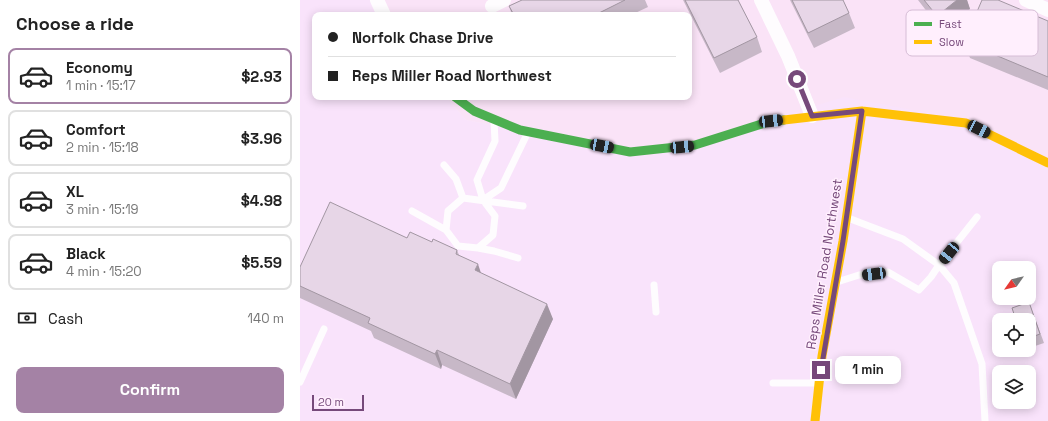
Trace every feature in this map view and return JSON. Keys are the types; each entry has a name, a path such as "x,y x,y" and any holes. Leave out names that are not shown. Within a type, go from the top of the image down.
{"street":[{"path":"377,0 383,12"},
{"path":"761,0 788,56 812,116"},
{"path":"1026,0 1048,10"},
{"path":"459,100 474,111 520,130 630,152 695,145 771,121 862,111 966,123 1048,162"},
{"name":"Reps Miller Road Northwest","path":"815,421 822,356 846,218 862,111"}],"lane":[{"path":"478,248 493,235 495,216 483,200 477,180 494,142 494,119"},
{"path":"483,200 501,188 529,131"},
{"path":"444,165 456,179 463,198"},
{"path":"446,230 448,211 463,198 523,206"},
{"path":"412,211 446,230 458,246 494,250 518,258"},
{"path":"835,283 859,275 888,272 919,290 931,277 977,217"},
{"path":"846,218 903,239 939,265 954,282 982,364 985,421"},
{"path":"654,285 656,312"},
{"path":"300,382 324,329"},
{"path":"773,383 819,383"}],"shaded area":[{"path":"300,0 373,0 379,12 312,12 312,100 449,100 466,120 650,156 844,97 955,118 1048,170 1048,421 300,421"},
{"path":"373,0 1048,0 1048,170 650,156 466,120 449,100 692,100 692,12 379,12"}],"building":[{"path":"522,0 625,0 601,12 512,12 509,6"},
{"path":"685,0 738,0 757,37 714,58"},
{"path":"792,0 843,0 849,13 808,33"},
{"path":"924,0 957,0 944,10 932,10"},
{"path":"982,0 998,0 1022,10 978,10"},
{"path":"1038,17 1048,21 1048,77 998,56 1038,56"},
{"path":"330,202 407,238 410,232 432,242 433,239 457,250 456,254 478,264 475,270 547,304 510,384 437,350 435,354 368,323 370,318 300,286 300,267"},
{"path":"1020,305 1030,305 1033,313 1014,313 1012,308"},
{"path":"1036,322 1040,334 1036,335"}],"traffic: fast":[{"path":"459,100 474,111 520,130 630,152 695,145 771,121 784,120"}],"traffic: slow":[{"path":"784,120 862,111 966,123 1048,163"},
{"path":"815,421 822,356 843,241 862,111"}],"route":[{"path":"797,79 812,116 862,111 843,241 822,356 821,370"}]}
